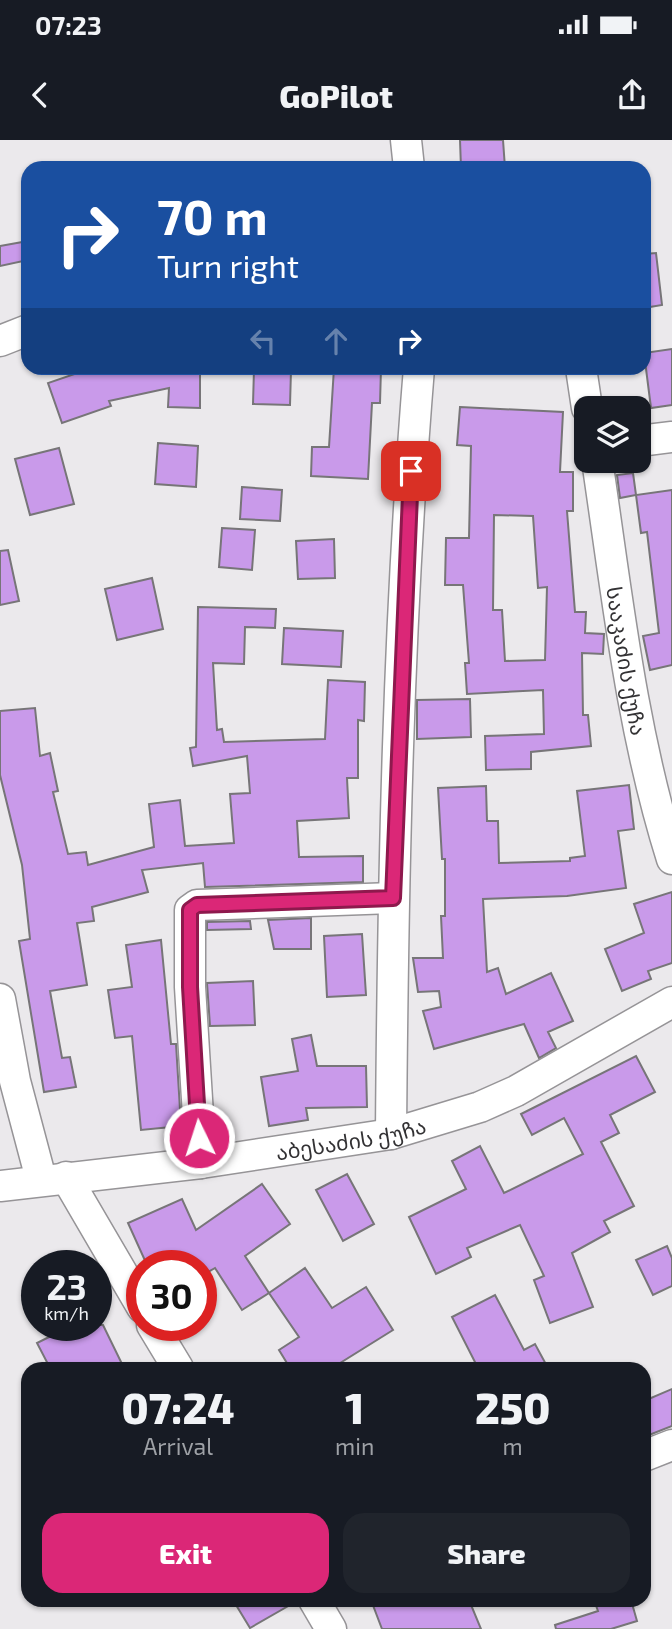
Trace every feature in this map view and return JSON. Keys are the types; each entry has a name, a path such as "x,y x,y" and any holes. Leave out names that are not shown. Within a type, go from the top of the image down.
{"street":[{"path":"406,140 408,161"},
{"path":"0,341 21,333"},
{"path":"391,1134 393,898 406,523 418,375"},
{"path":"582,375 585,396"},
{"path":"651,440 672,437"},
{"name":"სააკაძის ქუჩა","path":"599,473 635,717 654,802 672,859"},
{"path":"201,1163 190,987 190,910 197,905 393,898"},
{"path":"0,999 15,1081 53,1178 126,1284"},
{"name":"აბესაძის ქუჩა","path":"0,1186 201,1163 391,1134 480,1108 516,1091 672,1002"},
{"path":"162,1341 174,1362"},
{"path":"651,1453 672,1445"},
{"path":"318,1607 331,1629"}],"building":[{"path":"460,140 503,140 504,161 461,161"},
{"path":"21,242 21,262 0,266 0,246"},
{"path":"651,253 656,253 662,305 651,307"},
{"path":"672,349 672,405 651,408 647,375 651,375 651,352"},
{"path":"71,375 200,375 200,408 168,407 169,388 109,401 111,406 62,423 48,383"},
{"path":"254,375 291,375 290,405 253,404"},
{"path":"334,375 381,375 380,403 372,403 368,479 311,476 312,447 329,447"},
{"path":"460,407 563,412 560,472 573,472 573,511 567,511 575,612 586,612 585,633 604,634 603,654 582,653 583,715 588,715 591,746 531,752 531,769 486,770 485,736 544,734 543,690 467,694 465,663 469,663 463,585 445,585 446,538 469,538 471,446 457,445","holes":["494,515 533,516 538,588 547,587 545,660 505,661 502,610 493,610"]},
{"path":"158,443 198,446 196,487 155,484"},
{"path":"59,448 74,504 30,515 15,459"},
{"path":"633,473 636,495 620,498 617,475"},
{"path":"242,487 282,490 280,521 240,519"},
{"path":"672,490 672,665 650,670 643,636 659,633 647,532 641,533 636,495"},
{"path":"222,528 255,530 252,570 219,567"},
{"path":"334,539 335,578 298,579 296,541"},
{"path":"8,550 19,601 0,605 0,551"},
{"path":"152,578 163,629 117,640 105,589"},
{"path":"198,607 276,609 275,628 245,627 244,664 213,663 217,730 222,729 224,742 325,739 328,680 365,682 364,721 358,720 358,778 347,778 349,818 297,821 299,857 363,856 363,882 205,887 203,863 142,870 148,892 92,907 94,921 77,923 87,985 50,991 62,1058 70,1057 76,1087 44,1092 19,941 30,939 22,865 0,775 0,711 35,708 40,756 50,753 58,791 53,792 68,854 86,852 88,865 154,847 149,804 180,800 185,846 234,843 230,794 250,793 247,756 193,766 190,748 196,747"},
{"path":"284,628 343,631 341,667 282,664"},
{"path":"470,699 471,737 417,739 417,700"},
{"path":"629,785 634,829 618,831 626,888 567,896 483,899 487,972 498,968 506,994 551,973 573,1021 548,1032 556,1048 539,1058 524,1024 434,1049 423,1011 441,1007 439,991 418,992 413,958 443,958 441,916 445,916 445,859 442,859 438,788 486,786 487,821 498,821 499,863 570,861 570,858 585,856 577,791"},
{"path":"672,892 672,963 648,971 651,979 622,991 605,949 644,933 634,904"},
{"path":"311,918 311,949 274,949 268,920"},
{"path":"250,921 251,929 207,930 207,922"},
{"path":"362,934 366,995 327,997 324,936"},
{"path":"161,940 171,1044 176,1044 181,1126 141,1130 132,1036 115,1038 108,990 132,987 126,945"},
{"path":"253,981 255,1025 210,1026 207,983"},
{"path":"311,1035 317,1066 366,1066 367,1107 306,1108 308,1120 269,1126 261,1077 298,1071 292,1039"},
{"path":"636,1056 655,1092 610,1115 619,1133 601,1142 634,1206 604,1221 610,1232 572,1253 593,1307 550,1323 534,1280 544,1276 520,1225 467,1248 471,1257 436,1274 409,1217 466,1189 452,1161 480,1146 504,1193 583,1154 564,1118 532,1135 521,1114"},
{"path":"347,1174 374,1224 343,1241 316,1190"},
{"path":"262,1184 290,1224 245,1256 269,1293 242,1310 217,1271 217,1250 140,1250 128,1223 182,1199 196,1230"},
{"path":"667,1246 672,1258 672,1286 653,1295 636,1260"},
{"path":"305,1268 332,1308 366,1287 393,1330 342,1362 286,1362 279,1350 299,1337 269,1293"},
{"path":"495,1295 524,1350 535,1344 545,1362 475,1362 452,1317"},
{"path":"41,1341 111,1341 121,1362 47,1362 37,1343"},
{"path":"672,1389 672,1426 651,1434 651,1398"},
{"path":"237,1607 287,1607 250,1628"},
{"path":"374,1607 472,1607 481,1629 382,1629"},
{"path":"597,1607 633,1607 637,1621 611,1629 556,1629 555,1625 598,1611"}],"route":[{"path":"199,1138 190,987 190,910 197,905 393,898 406,523 411,471"}]}
